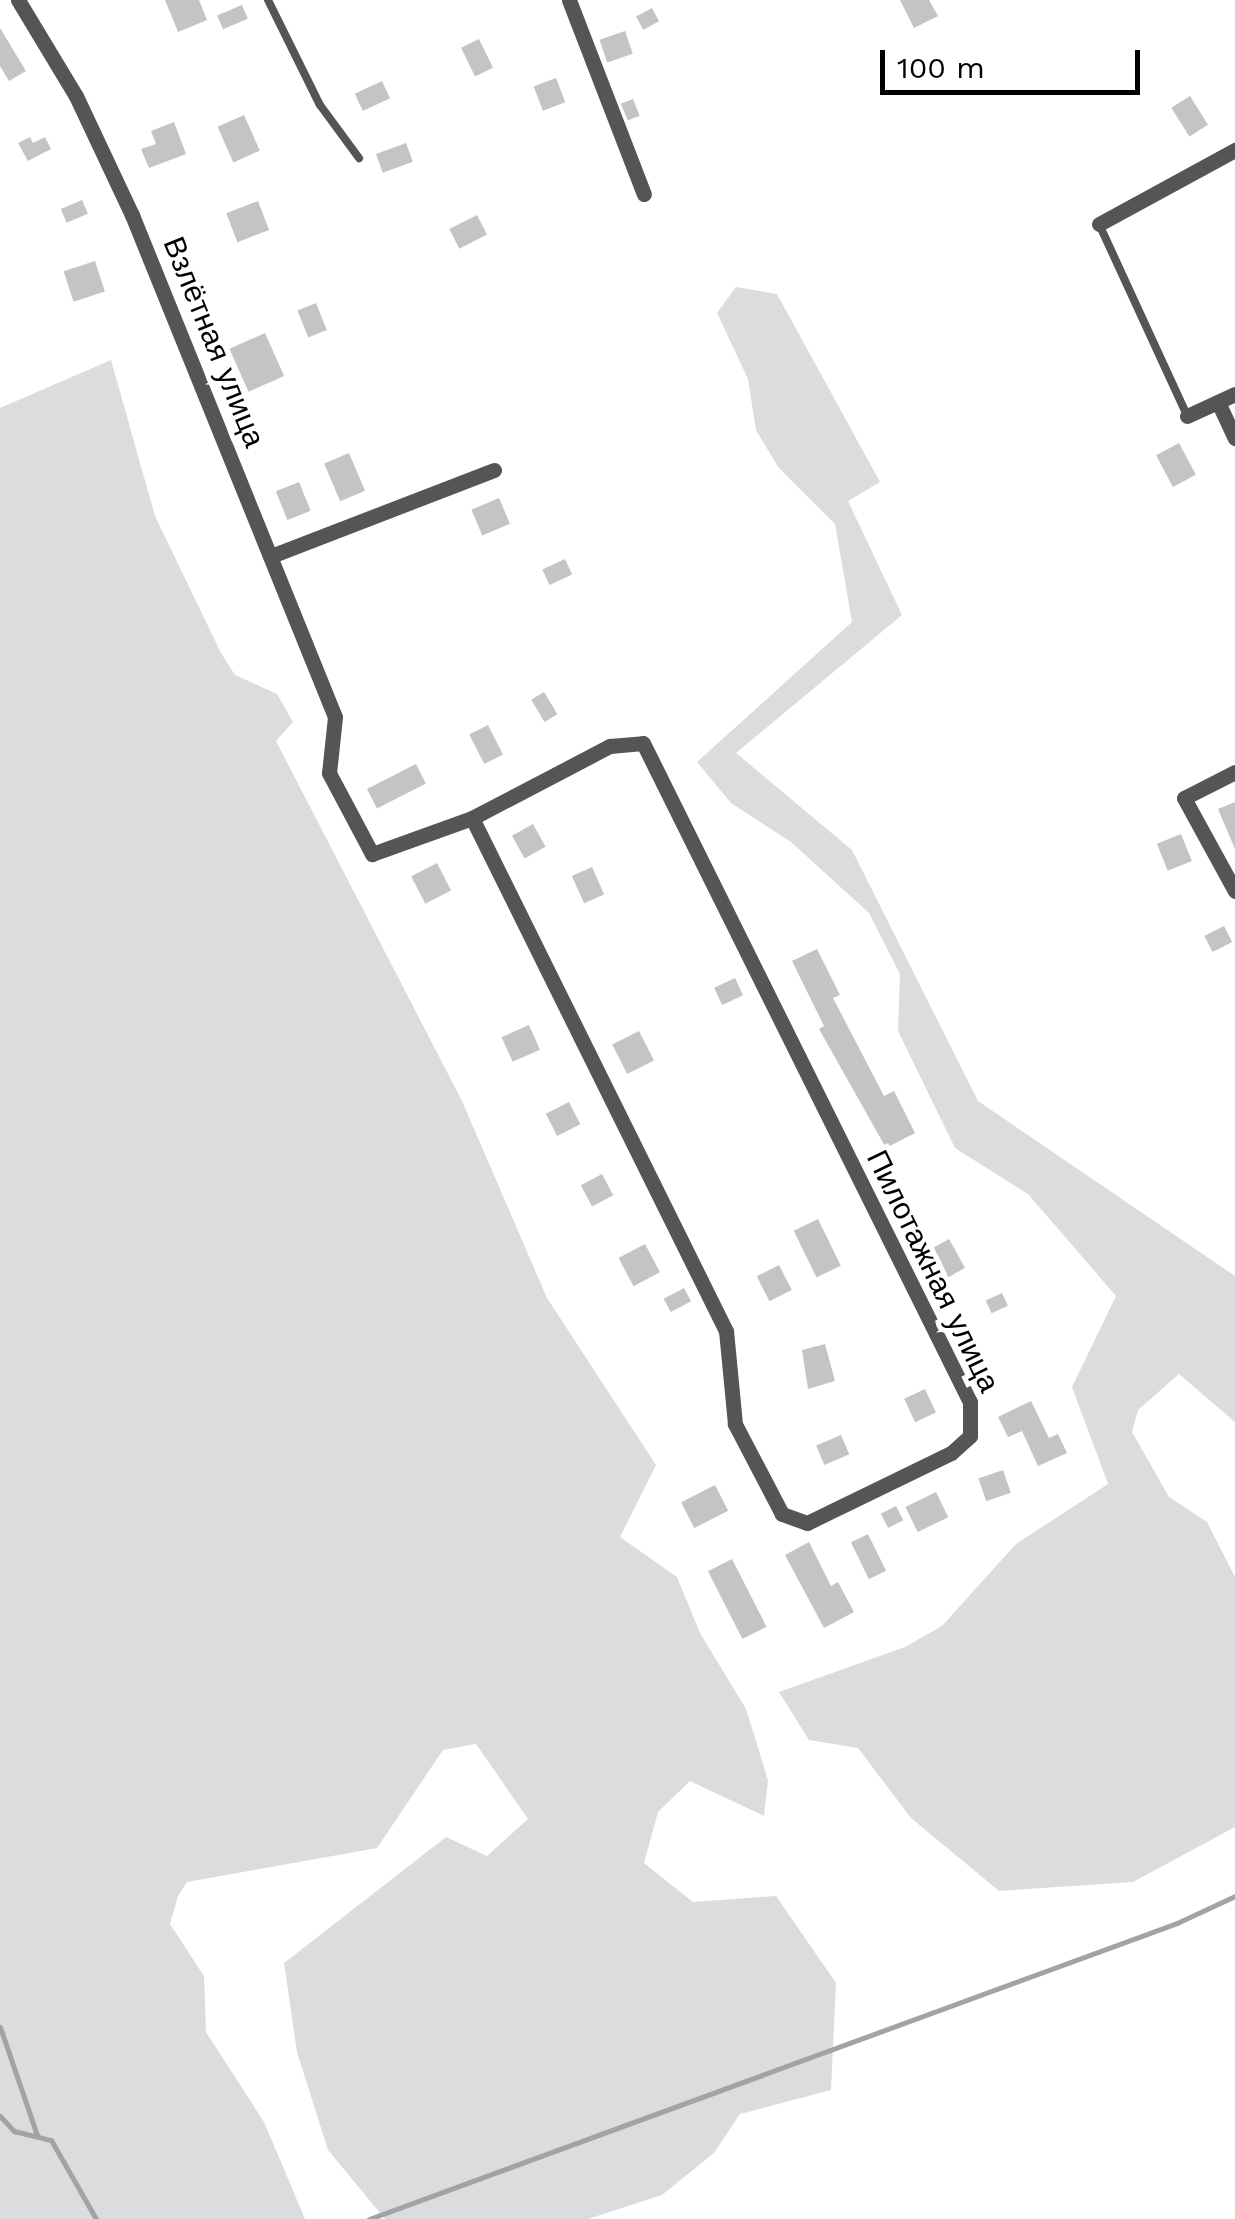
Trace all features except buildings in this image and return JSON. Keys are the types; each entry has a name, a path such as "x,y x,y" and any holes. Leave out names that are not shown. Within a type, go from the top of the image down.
{"street":[{"name":"Взлётная улица","path":"18,0 76,96 132,215 335,717"},
{"path":"569,0 644,194"},
{"path":"1098,224 1235,150"},
{"path":"1188,416 1235,394"},
{"path":"1218,402 1235,438"},
{"path":"271,556 494,470"},
{"name":"Пилотажная улица","path":"335,717 329,772 372,854 472,818 610,746 643,744 970,1402 970,1436 951,1454 808,1523 782,1514 736,1424 726,1330 472,818"},
{"path":"1235,772 1184,798 1235,892"}],"lane":[{"path":"268,0 320,105 359,158"},
{"path":"1098,224 1188,416"}],"shaded area":[{"path":"736,287 777,294 880,482 848,501 902,615 736,753 852,850 978,1101 1235,1276 1235,1422 1179,1374 1138,1410 1132,1432 1169,1497 1207,1522 1235,1577 1235,1827 1133,1882 999,1891 911,1818 858,1748 809,1740 779,1692 905,1647 942,1626 1016,1544 1108,1484 1072,1387 1116,1296 1028,1194 955,1148 898,1031 900,974 869,913 791,842 731,803 697,762 852,622 835,524 778,467 756,430 748,379 717,313"},
{"path":"111,360 155,516 221,653 235,675 277,694 293,722 276,741 462,1101 547,1298 656,1465 620,1537 677,1577 700,1633 746,1709 768,1780 764,1816 690,1781 658,1812 644,1863 693,1902 776,1896 836,1983 831,2090 740,2114 714,2153 662,2195 588,2219 385,2219 328,2150 297,2052 284,1963 446,1837 487,1856 528,1819 476,1744 443,1750 377,1848 187,1882 178,1896 170,1924 204,1976 206,2032 264,2122 305,2219 0,2219 0,408"}],"waterway":[{"path":"369,2219 1177,1923 1235,1896"},
{"path":"0,2027 37,2135"},
{"path":"0,2116 14,2131 51,2140 96,2219"}]}
